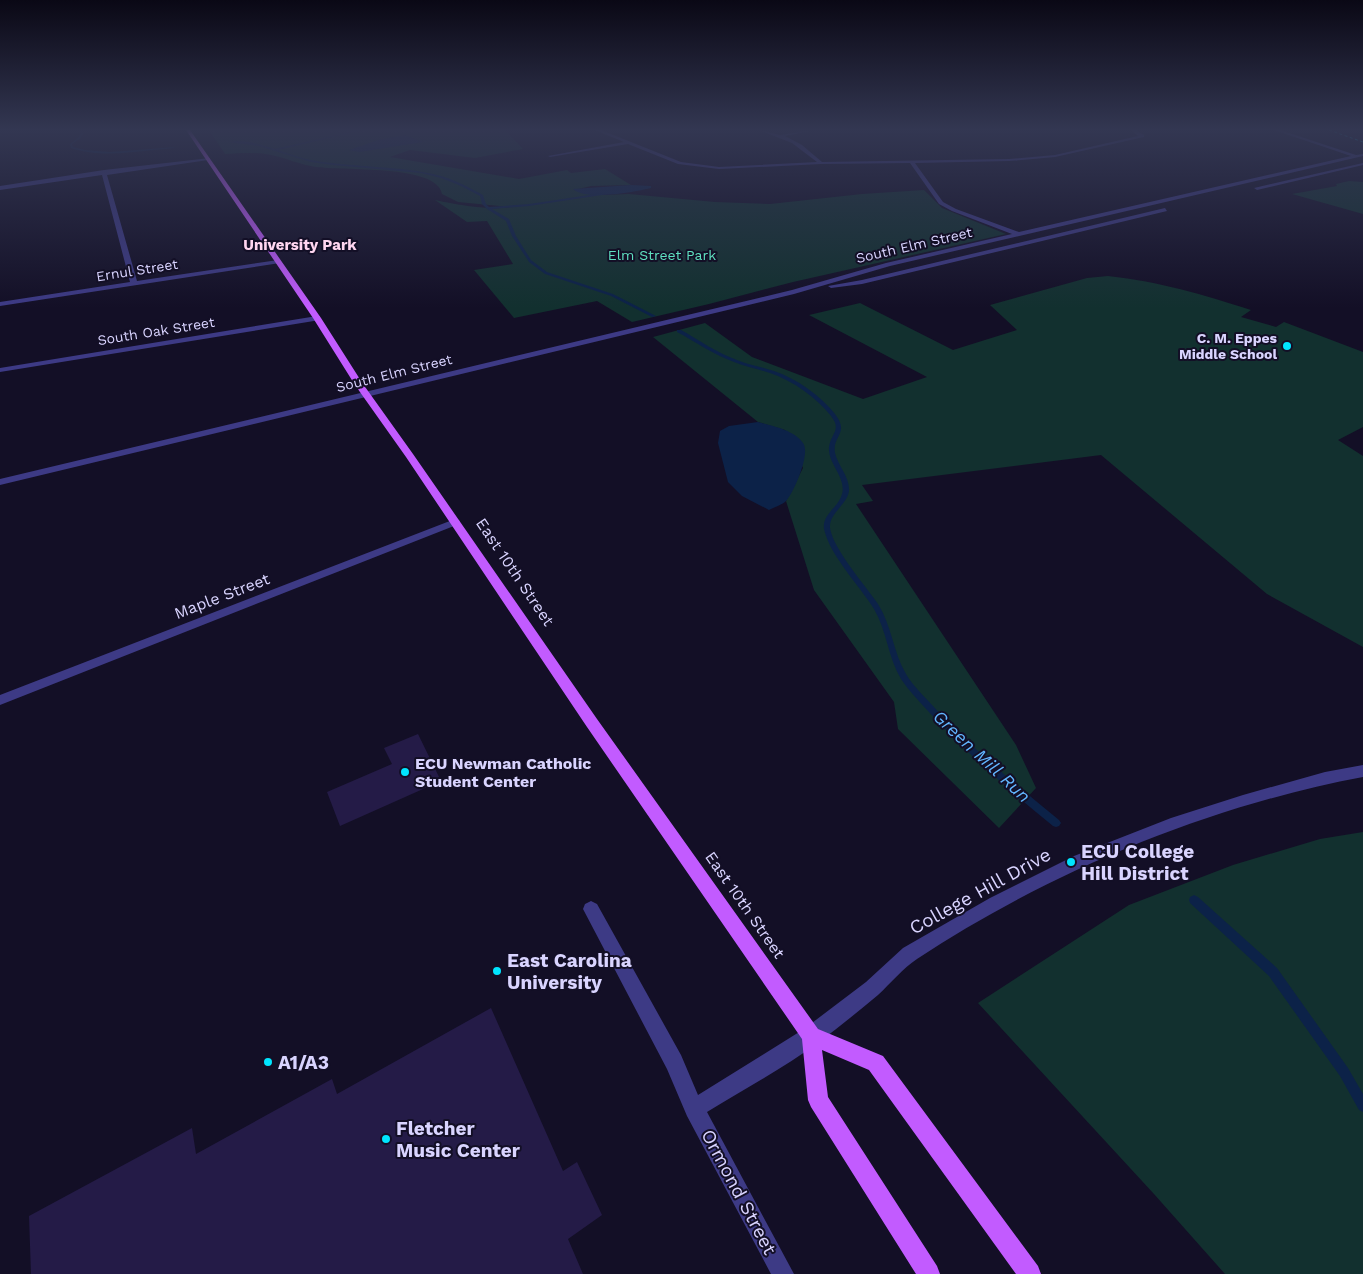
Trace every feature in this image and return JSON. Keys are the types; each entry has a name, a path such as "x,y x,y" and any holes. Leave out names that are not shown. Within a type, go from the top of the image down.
{"main road":[{"name":"East 10th Street","path":"229,189 317,318 365,394 811,1036 818,1100 929,1274"},
{"path":"811,1036 876,1063 1030,1274"}],"street":[{"path":"109,189 134,283"},
{"path":"932,189 941,202 954,210 1036,241"},
{"name":"South Elm Street","path":"0,482 794,292 888,264 1218,189"},
{"path":"1208,192 1224,196"},
{"name":"South Elm Street","path":"794,292 862,282 1177,207"},
{"path":"1094,217 1111,223"},
{"name":"Ernul Street","path":"0,304 278,262"},
{"path":"888,264 904,272"},
{"path":"848,275 862,282"},
{"name":"South Oak Street","path":"0,370 317,318"},
{"name":"Maple Street","path":"0,700 455,522"},
{"name":"College Hill Drive","path":"811,1036 872,988 909,954 976,913 1071,866 1176,823 1242,801 1325,778 1363,771"},
{"name":"Ormond Street","path":"591,909 674,1062 694,1110 783,1274"},
{"path":"694,1110 811,1036"}],"green space":[{"name":"Elm Street Park","path":"439,189 576,189 574,190 602,195 629,194 715,202 770,204 862,194 924,190 942,208 1006,234 793,282 632,322 597,301 514,318 474,270 513,264 487,221 467,222 435,200 484,208 510,207 458,202 442,194"},
{"path":"1318,189 1363,189 1363,214 1292,194"},
{"path":"1108,276 1163,285 1215,299 1251,310 1241,317 1276,327 1284,322 1363,352 1363,427 1338,440 1363,456 1363,647 1267,594 1101,455 862,485 873,501 856,504 1016,745 1036,788 999,828 898,729 894,702 814,590 786,501 803,468 785,430 758,422 653,337 705,323 752,357 863,399 927,377 809,315 860,303 953,350 1017,330 990,305 1087,278"},
{"path":"1363,832 1363,1274 1225,1274 978,1003 1129,905 1233,865 1320,839"}],"water":[{"path":"574,189 643,189 599,195 579,193"},
{"path":"758,422 782,429 794,435 803,443 805,448 803,464 797,482 789,497 769,510 742,496 728,482 718,443 720,431 729,426"}],"building":[{"name":"ECU Newman Catholic Student Center","path":"418,734 441,781 340,826 327,792 392,764 384,748"},
{"name":"Fletcher Music Center","path":"491,1008 563,1171 577,1162 602,1215 568,1239 583,1274 31,1274 29,1216 192,1128 196,1154 332,1079 337,1094"}],"waterway":[{"name":"Green Mill Run","path":"470,189 482,196 484,204 488,208 508,220 514,236 530,261 546,273 612,295 654,316"},
{"path":"490,208 529,205 602,194"},
{"name":"Green Mill Run","path":"679,331 735,361 782,376 805,389 832,414 839,425 832,452 844,481 846,492 842,502 833,512 827,523 829,535 840,556 881,615 896,661 904,677 956,736 988,766 1056,823"},
{"name":"Green Mill Run","path":"1194,900 1273,972 1344,1072 1363,1106"}],"place":[{"name":"C. M. Eppes Middle School","path":"1287,346"},
{"name":"ECU Newman Catholic Student Center","path":"405,772"},
{"name":"ECU College Hill District","path":"1071,862"},
{"name":"East Carolina University","path":"497,971"},
{"name":"A1/A3","path":"268,1062"},
{"name":"Fletcher Music Center","path":"386,1139"}],"district":[{"name":"University Park","path":"300,245"}]}
